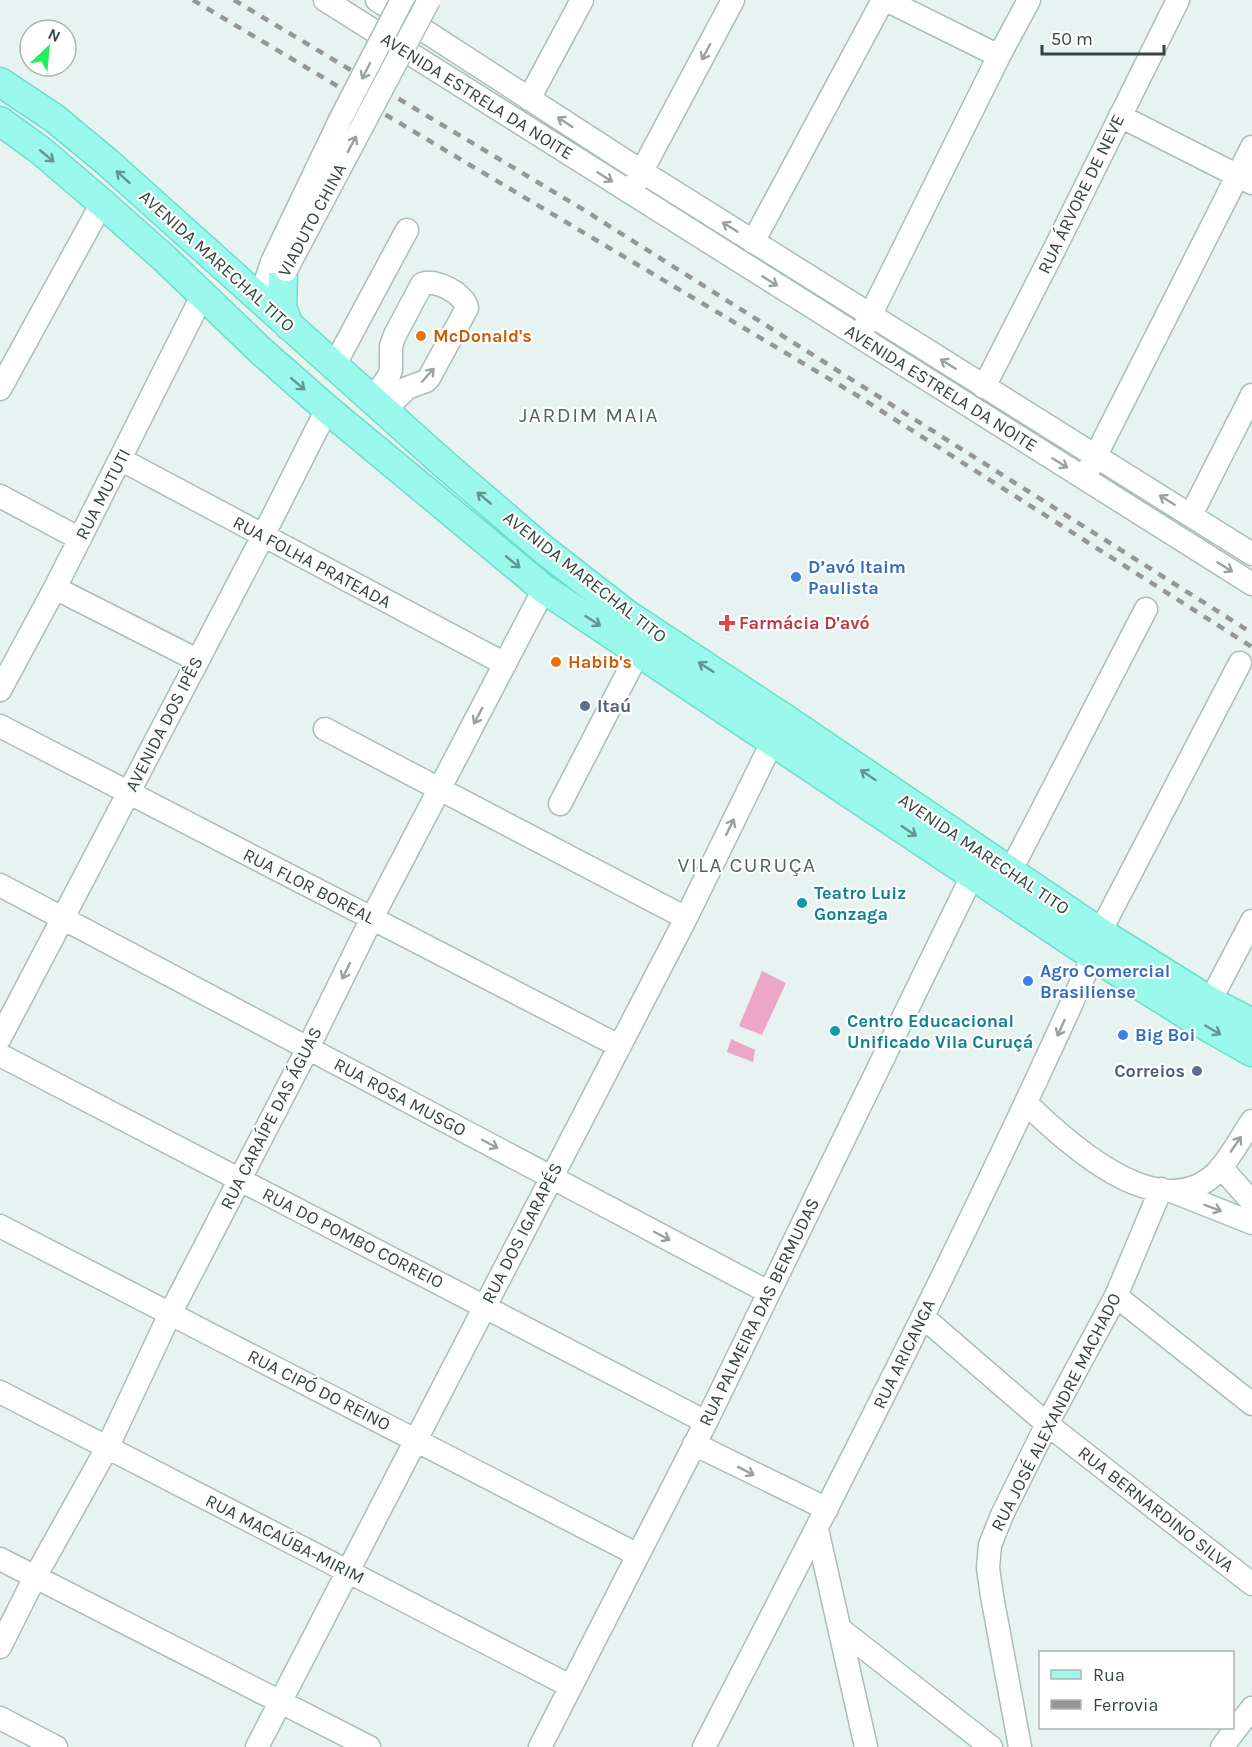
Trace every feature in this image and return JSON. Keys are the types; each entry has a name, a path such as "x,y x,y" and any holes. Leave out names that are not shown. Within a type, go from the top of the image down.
{"main road":[{"name":"AVENIDA MARECHAL TITO","path":"0,82 54,118 89,147 543,549 778,729 973,874 1096,944 1252,1023"},
{"name":"AVENIDA MARECHAL TITO","path":"0,121 40,150 102,203 327,409 544,589 639,651 778,729 1010,872 1096,944 1192,1018 1252,1052"},
{"path":"164,258 222,292 242,298 260,299 256,326 261,351"},
{"path":"229,272 251,274 277,269 282,307 289,326"},
{"path":"544,589 600,594"}],"street":[{"name":"AVENIDA ESTRELA DA NOITE","path":"325,0 1252,584"},
{"name":"AVENIDA ESTRELA DA NOITE","path":"377,0 753,242 1252,554"},
{"name":"VIADUTO CHINA","path":"277,269 342,116 402,0"},
{"name":"VIADUTO CHINA","path":"260,299 429,0"},
{"path":"529,99 582,0"},
{"path":"630,193 733,0"},
{"path":"753,242 884,0 999,56"},
{"path":"859,337 1029,0"},
{"name":"RUA ÁRVORE DE NEVE","path":"984,387 1178,0"},
{"path":"1120,116 1244,179"},
{"path":"1084,478 1244,179 1252,147"},
{"path":"0,389 102,203"},
{"path":"334,366 407,230"},
{"path":"439,283 463,298 466,308 429,378 378,405 392,369 391,346 395,335 422,284 439,283"},
{"name":"RUA MUTUTI","path":"0,690 55,588 202,296"},
{"path":"1191,515 1252,395"},
{"name":"AVENIDA DOS IPÊS","path":"0,1038 327,409"},
{"name":"RUA FOLHA PRATEADA","path":"120,459 505,664"},
{"path":"0,496 80,539"},
{"path":"55,588 197,660"},
{"name":"RUA CARAÍPE DAS ÁGUAS","path":"0,1647 35,1577 107,1448 170,1314 308,1048 372,918 544,589"},
{"path":"1010,872 1146,609"},
{"path":"560,804 639,651"},
{"name":"RUA ARICANGA","path":"704,1747 817,1529 922,1317 1027,1104 1096,944 1240,663"},
{"name":"RUA FLOR BOREAL","path":"0,726 619,1046"},
{"path":"325,729 686,918"},
{"name":"RUA DOS IGARAPÉS","path":"258,1747 686,918 778,729"},
{"name":"RUA PALMEIRA DAS BERMUDAS","path":"540,1747 706,1422 973,874"},
{"name":"RUA ROSA MUSGO","path":"0,885 768,1292"},
{"path":"1210,1001 1252,921"},
{"name":"RUA DO POMBO CORREIO","path":"0,1055 706,1422"},
{"path":"1027,1104 1056,1133 1083,1154 1134,1183 1167,1191 1252,1222"},
{"path":"1167,1191 1190,1189 1215,1174 1252,1121"},
{"path":"1221,1167 1252,1202"},
{"name":"RUA JOSÉ ALEXANDRE MACHADO","path":"1020,1747 988,1568 990,1545 1002,1515 1047,1425 1116,1296 1167,1191"},
{"name":"RUA CIPÓ DO REINO","path":"0,1226 638,1555"},
{"path":"1116,1296 1252,1404"},
{"name":"RUA BERNARDINO SILVA","path":"922,1317 1047,1425 1252,1584"},
{"name":"RUA MACAÚBA-MIRIM","path":"0,1392 570,1686"},
{"path":"694,1444 827,1509"},
{"path":"817,1529 866,1747"},
{"path":"0,1559 369,1747"},
{"path":"840,1629 991,1747"},
{"path":"1222,1747 1252,1708"},
{"path":"0,1718 57,1747"}],"shaded area":[{"path":"762,971 786,983 762,1035 739,1026"},
{"path":"731,1039 755,1050 753,1062 727,1052"}],"railway":[{"path":"193,0 858,396 1252,647"},
{"path":"234,0 584,210 1252,633"}],"place":[{"name":"McDonald's","path":"421,336"},
{"name":"D’avó Itaim Paulista","path":"796,577"},
{"name":"Farmácia D'avó","path":"727,623"},
{"name":"Habib's","path":"556,662"},
{"name":"Itaú","path":"585,706"},
{"name":"Teatro Luiz Gonzaga","path":"802,903"},
{"name":"Agro Comercial Brasiliense","path":"1028,981"},
{"name":"Centro Educacional Unificado Vila Curuçá","path":"835,1031"},
{"name":"Big Boi","path":"1123,1035"},
{"name":"Correios","path":"1197,1071"}],"district":[{"name":"JARDIM MAIA","path":"589,415"},
{"name":"VILA CURUÇA","path":"747,865"}]}
